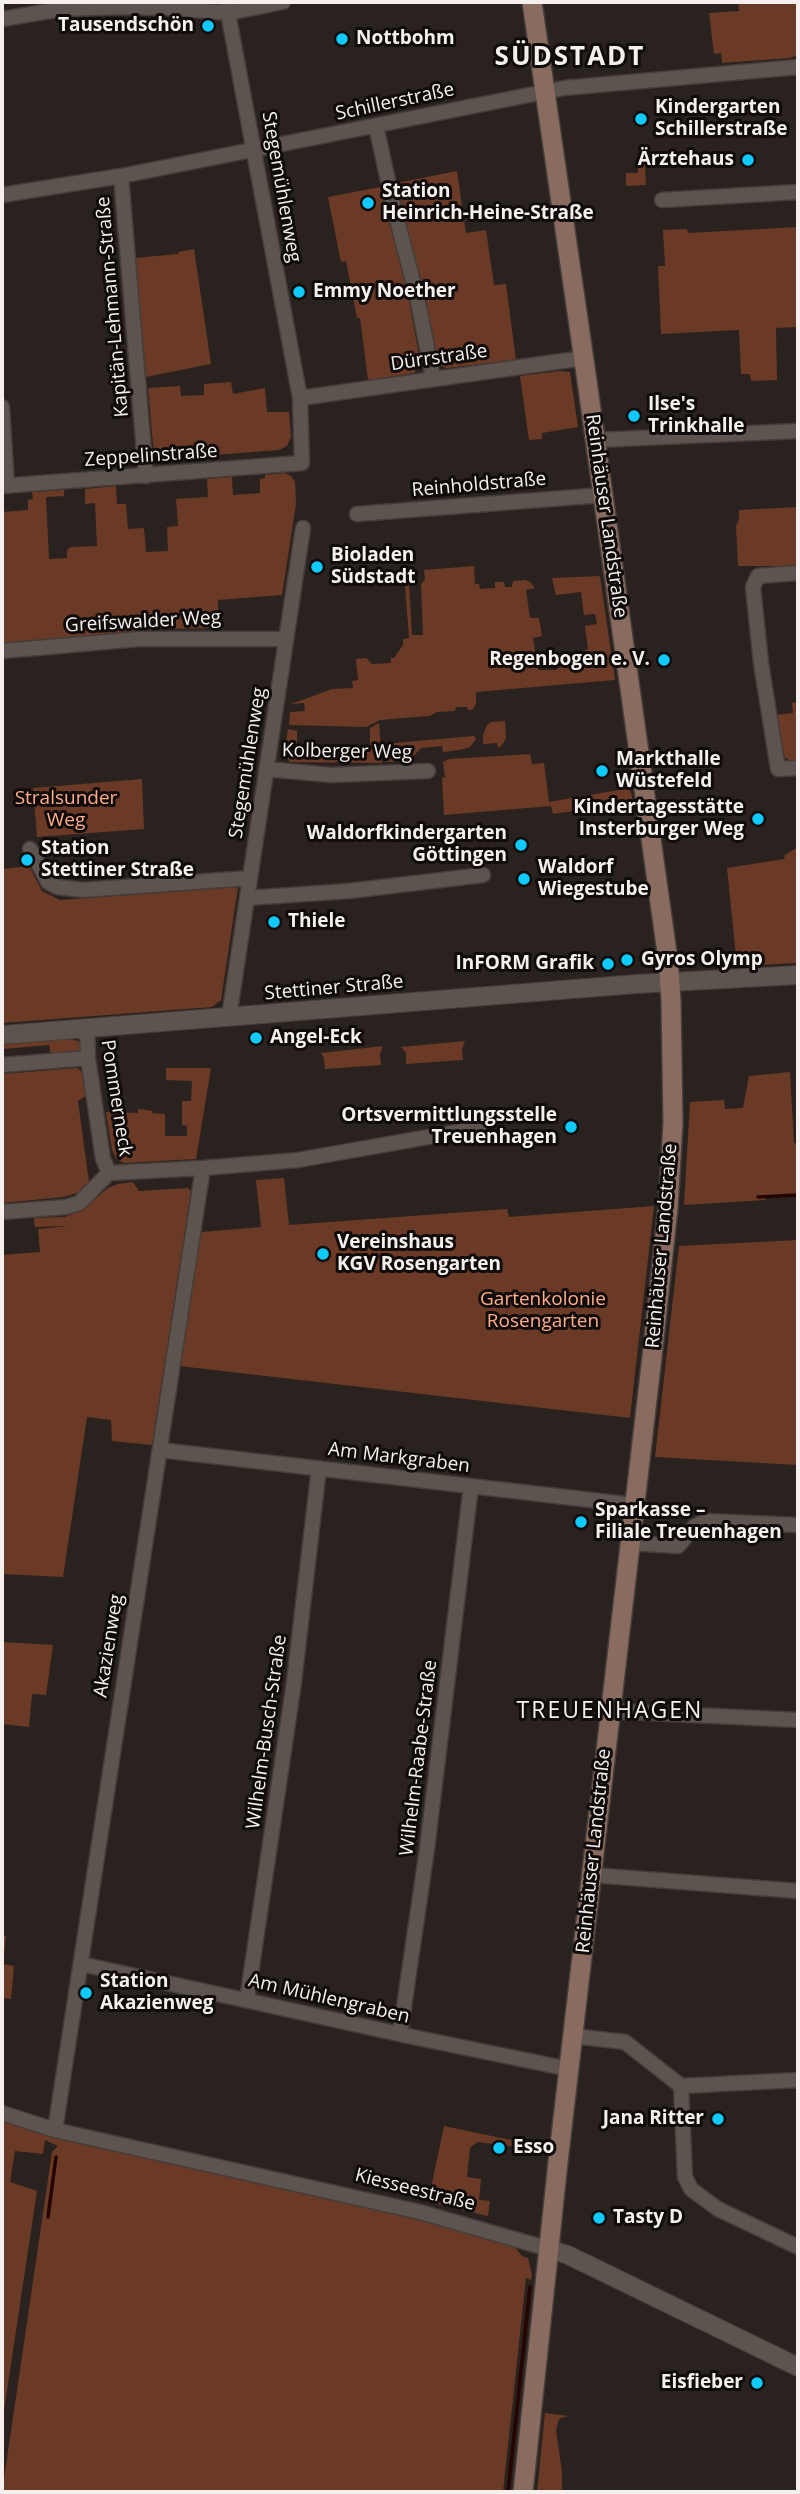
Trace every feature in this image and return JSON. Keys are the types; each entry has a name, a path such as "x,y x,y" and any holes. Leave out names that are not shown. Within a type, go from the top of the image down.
{"main road":[{"name":"Reinhäuser Landstraße","path":"523,2492 668,1208 672,1147 670,981 596,440 532,2"}],"street":[{"path":"2,19 62,5 159,8 227,7 283,2"},
{"name":"Stegemühlenweg","path":"227,7 300,398 302,463"},
{"name":"Schillerstraße","path":"2,195 121,176 545,91 798,67"},
{"path":"376,126 417,297 433,378"},
{"name":"Kapitän-Lehmann-Straße","path":"121,176 146,476"},
{"path":"662,200 798,192"},
{"name":"Dürrstraße","path":"300,398 584,359"},
{"path":"2,407 4,486"},
{"path":"596,440 798,431"},
{"name":"Zeppelinstraße","path":"4,486 302,463"},
{"name":"Reinholdstraße","path":"358,514 603,495"},
{"name":"Stegemühlenweg","path":"229,1017 303,528"},
{"path":"798,573 758,576 753,587 761,663 778,769 798,768"},
{"name":"Greifswalder Weg","path":"2,651 139,639 286,639"},
{"name":"Kolberger Weg","path":"266,769 331,775 428,771"},
{"path":"30,849 48,882 57,887 83,890 250,878"},
{"path":"247,898 349,891 483,876"},
{"name":"Stettiner Straße","path":"2,1035 670,981 798,975"},
{"name":"Pommerneck","path":"86,1029 103,1159 110,1173"},
{"path":"2,1065 88,1058"},
{"name":"Pommerneck","path":"2,1212 66,1207 79,1203 110,1173 298,1160 479,1128"},
{"name":"Akazienweg","path":"55,2130 203,1168"},
{"name":"Am Markgraben","path":"160,1450 634,1505"},
{"name":"Wilhelm-Busch-Straße","path":"247,2000 294,1682 319,1468"},
{"name":"Wilhelm-Raabe-Straße","path":"400,2034 438,1768 471,1486"},
{"path":"630,1543 678,1546 695,1525 706,1521 798,1525"},
{"path":"610,1711 798,1720"},
{"path":"592,1875 798,1891"},
{"name":"Am Mühlengraben","path":"81,1964 569,2069"},
{"path":"573,2036 625,2042 681,2086 798,2080"},
{"path":"681,2086 685,2177 691,2189 718,2209 798,2247"},
{"name":"Kiesseestraße","path":"2,2113 55,2130 395,2206 549,2249 580,2260 798,2367"}],"green space":[{"path":"738,2 798,2 798,55 790,58 722,63 721,53 714,54 709,13 739,11"},
{"path":"645,163 646,185 626,186 626,173 638,173 638,164"},
{"path":"457,171 466,233 486,230 494,285 506,284 516,360 447,368 441,366 436,357 396,183"},
{"path":"380,187 407,290 420,361 414,373 368,380 360,318 357,318 346,261 341,262 328,197"},
{"path":"798,227 798,327 776,328 777,380 751,381 750,374 741,374 739,330 661,334 658,266 665,266 663,230 687,229 688,233"},
{"path":"194,249 211,364 146,377 135,258 178,254"},
{"path":"570,372 578,427 542,433 542,439 529,440 520,376"},
{"path":"231,382 233,394 265,388 267,412 289,412 291,437 287,446 279,450 162,459 154,455 148,388 180,386 181,396 204,395 204,384"},
{"path":"284,473 291,476 295,482 296,504 282,595 218,600 218,628 162,629 2,643 2,512 28,510 28,500 33,499 32,492 64,490 64,496 46,497 49,559 67,558 67,550 71,547 97,546 95,503 85,504 85,489 116,486 117,504 126,504 128,529 144,528 146,552 168,551 167,527 178,526 176,499 208,497 207,479 232,477 233,495 260,493 260,479 265,478 265,475"},
{"path":"798,507 798,566 738,566 736,526 739,510"},
{"path":"474,566 475,584 479,584 480,589 495,588 495,582 504,582 505,587 512,587 513,581 525,580 535,588 526,590 530,618 539,618 542,636 533,638 538,670 556,670 567,662 586,659 585,650 588,649 585,626 597,624 595,614 584,615 581,592 556,595 552,578 600,576 615,680 476,692 476,704 472,710 456,707 455,711 437,712 429,716 380,720 366,727 289,725 290,712 305,711 304,703 291,704 332,689 353,688 352,681 358,680 356,659 366,658 372,664 391,663 391,658 394,658 403,645 403,639 409,638 405,585 409,584 412,635 423,635 421,584 425,580 424,570"},
{"path":"798,702 798,760 789,760 784,757 776,715 793,713 792,703"},
{"path":"505,721 506,738 502,745 498,748 497,743 483,744 487,725"},
{"path":"379,723 382,763 290,762 284,753 288,729 297,731 297,751 358,752 366,755 366,745 370,745 370,728"},
{"path":"474,736 476,739 470,747 459,750 443,752 442,746 421,748 409,761 386,762 384,758 383,744"},
{"path":"530,754 532,764 544,763 549,802 630,788 633,802 553,814 551,806 444,815 443,762 449,759"},
{"name":"Stralsunder Weg","path":"142,779 144,829 37,837 33,788"},
{"path":"798,847 798,963 737,966 727,868 784,859 785,855"},
{"path":"29,866 42,891 60,900 238,887 221,1000 212,1007 2,1023 2,869"},
{"path":"65,1038 78,1041 80,1050 51,1055 49,1045 2,1049 2,1042"},
{"path":"465,1041 462,1049 463,1060 406,1064 406,1053 401,1047"},
{"path":"383,1046 380,1054 381,1065 325,1069 321,1053"},
{"path":"77,1068 82,1072 86,1096 78,1101 89,1182 77,1193 63,1197 2,1203 2,1074"},
{"path":"166,1068 211,1068 196,1159 123,1163 116,1158 112,1150 106,1112 138,1113 138,1109 141,1109 165,1114 165,1136 187,1136 187,1126 182,1125 182,1101 191,1101 192,1081 166,1080"},
{"path":"790,1072 794,1143 798,1144 798,1194 765,1196 765,1200 684,1205 690,1102 724,1100 725,1109 743,1108 749,1076"},
{"name":"Gartenkolonie Rosengarten","path":"284,1178 289,1225 507,1209 509,1217 654,1206 630,1418 179,1366 201,1232 261,1227 256,1180"},
{"path":"133,1182 139,1191 188,1188 191,1191 152,1445 112,1441 111,1420 87,1417 63,1577 3,1574 2,1580 2,1255 40,1252 38,1229 69,1226 35,1227 34,1218 64,1217 81,1211 108,1188"},
{"path":"798,1240 798,1465 655,1457 679,1246"},
{"path":"2,1642 53,1645 46,1695 32,1694 29,1727 2,1724"},
{"path":"2,1936 6,1936 3,1964 14,1966 11,1999 2,1998"},
{"path":"2,2119 373,2205 512,2244 522,2256 528,2258 532,2275 531,2280 526,2278 503,2492 2,2492 52,2152 58,2146 45,2140 43,2154 15,2151 10,2182 37,2191 2,2424"},
{"path":"444,2126 525,2143 524,2148 477,2142 470,2148 467,2177 481,2179 479,2200 490,2201 488,2216 428,2202"},
{"path":"545,2413 568,2416 559,2419 556,2430 562,2492 537,2492"}],"waterway":[{"path":"758,1197 798,1195"},
{"path":"48,2217 56,2157"},
{"path":"508,2492 530,2287"}],"place":[{"name":"Tausendschön","path":"208,26"},
{"name":"Nottbohm","path":"342,39"},
{"name":"Kindergarten Schillerstraße","path":"641,119"},
{"name":"Ärztehaus","path":"748,160"},
{"name":"Station Heinrich-Heine-Straße","path":"368,203"},
{"name":"Emmy Noether","path":"299,292"},
{"name":"Ilse's Trinkhalle","path":"634,416"},
{"name":"Bioladen Südstadt","path":"317,567"},
{"name":"Regenbogen e. V.","path":"664,660"},
{"name":"Markthalle Wüstefeld","path":"602,771"},
{"name":"Kindertagesstätte Insterburger Weg","path":"758,819"},
{"name":"Waldorfkindergarten Göttingen","path":"521,845"},
{"name":"Station Stettiner Straße","path":"27,860"},
{"name":"Waldorf Wiegestube","path":"524,879"},
{"name":"Thiele","path":"274,922"},
{"name":"Gyros Olymp","path":"627,960"},
{"name":"InFORM Grafik","path":"608,964"},
{"name":"Angel-Eck","path":"256,1038"},
{"name":"Ortsvermittlungsstelle Treuenhagen","path":"571,1127"},
{"name":"Vereinshaus KGV Rosengarten","path":"323,1254"},
{"name":"Sparkasse – Filiale Treuenhagen","path":"581,1522"},
{"name":"Station Akazienweg","path":"86,1993"},
{"name":"Jana Ritter","path":"718,2119"},
{"name":"Esso","path":"499,2148"},
{"name":"Tasty D","path":"599,2218"},
{"name":"Eisfieber","path":"757,2383"}],"district":[{"name":"SÜDSTADT","path":"570,58"},
{"name":"TREUENHAGEN","path":"610,1711"}]}
